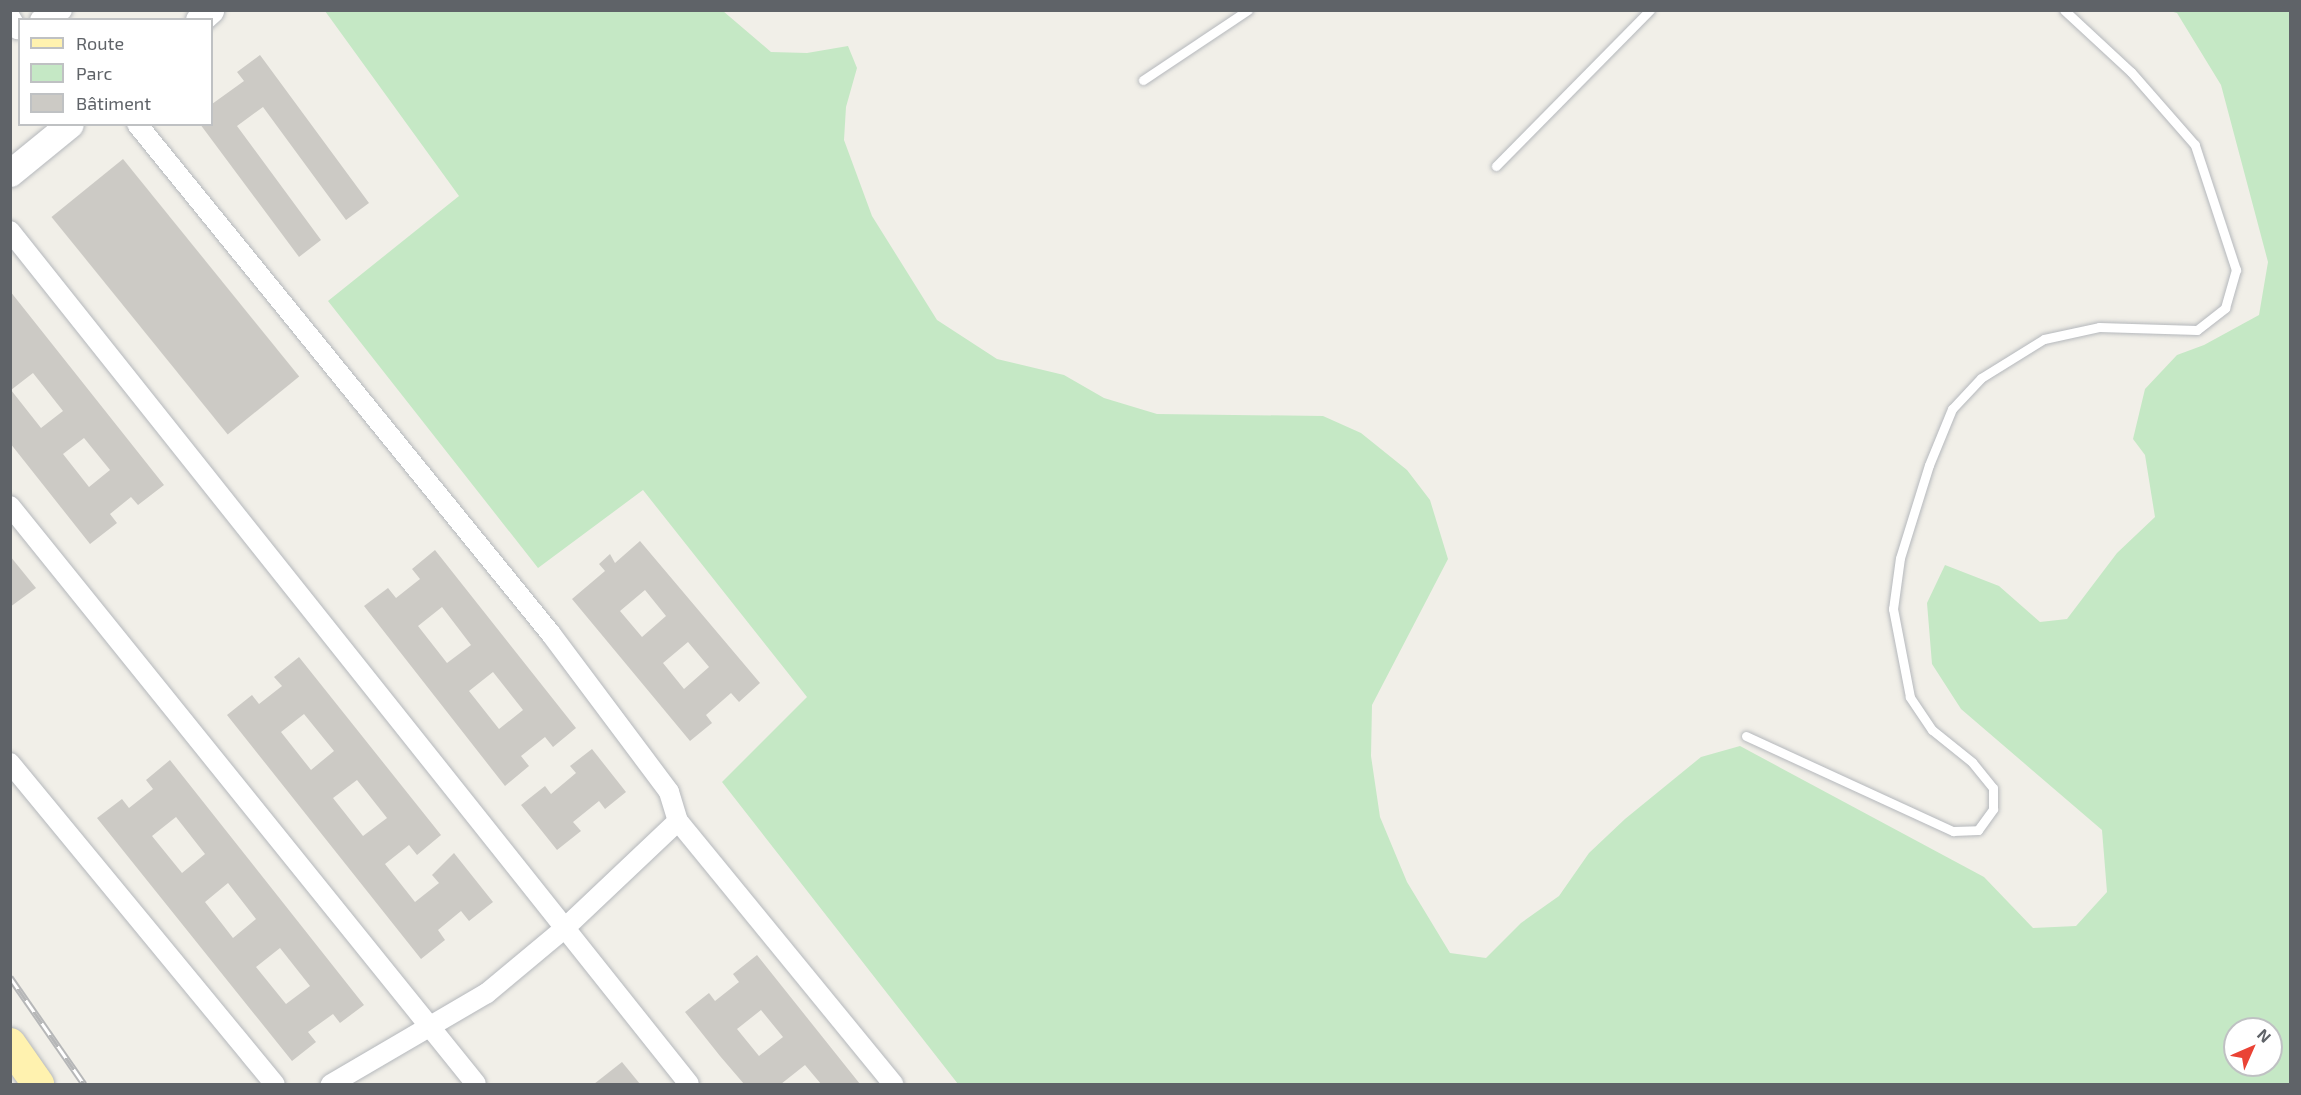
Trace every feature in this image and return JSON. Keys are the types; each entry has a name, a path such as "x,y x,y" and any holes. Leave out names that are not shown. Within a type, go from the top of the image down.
{"main road":[{"path":"10,173 68,126"},
{"path":"10,1044 38,1084"}],"street":[{"path":"44,18 62,10"},
{"path":"139,126 551,634 669,792 678,821 893,1084"},
{"path":"10,231 689,1084"},
{"path":"10,506 476,1084"},
{"path":"10,763 275,1084"},
{"path":"331,1084 487,993 565,928 678,821"}],"lane":[{"path":"1143,80 1248,10"},
{"path":"1496,166 1650,10"},
{"path":"1746,736 1953,831 1978,830 1993,809 1993,788 1972,762 1932,730 1910,697 1893,609 1900,558 1929,465 1952,409 1981,378 2044,339 2099,327 2197,330 2224,308 2236,270 2195,145 2131,72 2064,10"}],"green space":[{"path":"325,11 723,11 771,52 807,53 848,46 857,68 846,107 844,140 872,216 937,320 997,359 1064,375 1104,398 1157,414 1323,416 1361,433 1407,470 1430,500 1448,559 1372,705 1371,756 1380,817 1407,882 1450,953 1486,958 1521,923 1559,896 1589,853 1625,819 1701,757 1740,746 1984,877 2033,928 2076,926 2107,892 2102,830 1961,709 1932,664 1927,603 1945,565 1999,586 2040,622 2067,619 2117,553 2155,517 2145,455 2133,439 2145,389 2177,355 2204,345 2259,315 2268,262 2221,85 2177,13 2170,11 2290,11 2290,1084 958,1084 722,782 807,697 643,490 538,568 328,301 459,196"}],"building":[{"path":"260,55 369,203 346,220 263,107 237,126 321,240 299,257 201,126 213,126 213,103 244,81 237,72"},
{"path":"123,159 299,377 228,434 52,217"},
{"path":"10,291 164,485 138,505 131,497 110,514 117,523 90,544 10,443","holes":["33,373 63,411 41,428 11,390","84,438 110,470 89,487 63,454"]},
{"path":"640,541 760,683 739,702 731,693 706,715 712,723 690,741 572,599 605,571 599,564 610,554 615,563","holes":["645,590 666,616 642,637 620,611","688,642 709,667 684,689 663,663"]},
{"path":"435,550 576,728 553,747 545,737 521,756 529,766 505,786 364,606 388,588 396,598 420,579 412,569","holes":["442,607 471,645 447,663 418,626","493,672 523,710 499,729 469,691"]},
{"path":"10,556 36,588 10,607"},
{"path":"299,657 441,835 417,855 409,845 385,864 415,902 439,883 432,875 454,853 493,902 469,921 461,911 438,930 445,940 421,959 227,715 252,695 259,704 282,686 274,677","holes":["304,714 334,751 311,770 281,732","357,780 387,818 363,836 333,798"]},
{"path":"592,749 626,792 605,809 599,801 573,822 581,831 557,850 521,805 545,786 551,794 576,773 570,766"},
{"path":"170,760 364,1005 340,1023 333,1014 308,1032 316,1042 292,1061 97,818 122,799 129,808 153,789 146,780","holes":["176,817 205,854 182,873 152,836","228,883 256,919 233,938 205,902","280,948 310,986 286,1004 256,967"]},
{"path":"757,955 860,1084 821,1084 805,1065 781,1084 744,1084 685,1012 709,993 715,1001 739,982 733,974","holes":["761,1010 783,1037 759,1056 737,1029"]},
{"path":"622,1062 640,1084 594,1084"}],"railway":[{"path":"10,977 84,1084"}]}
